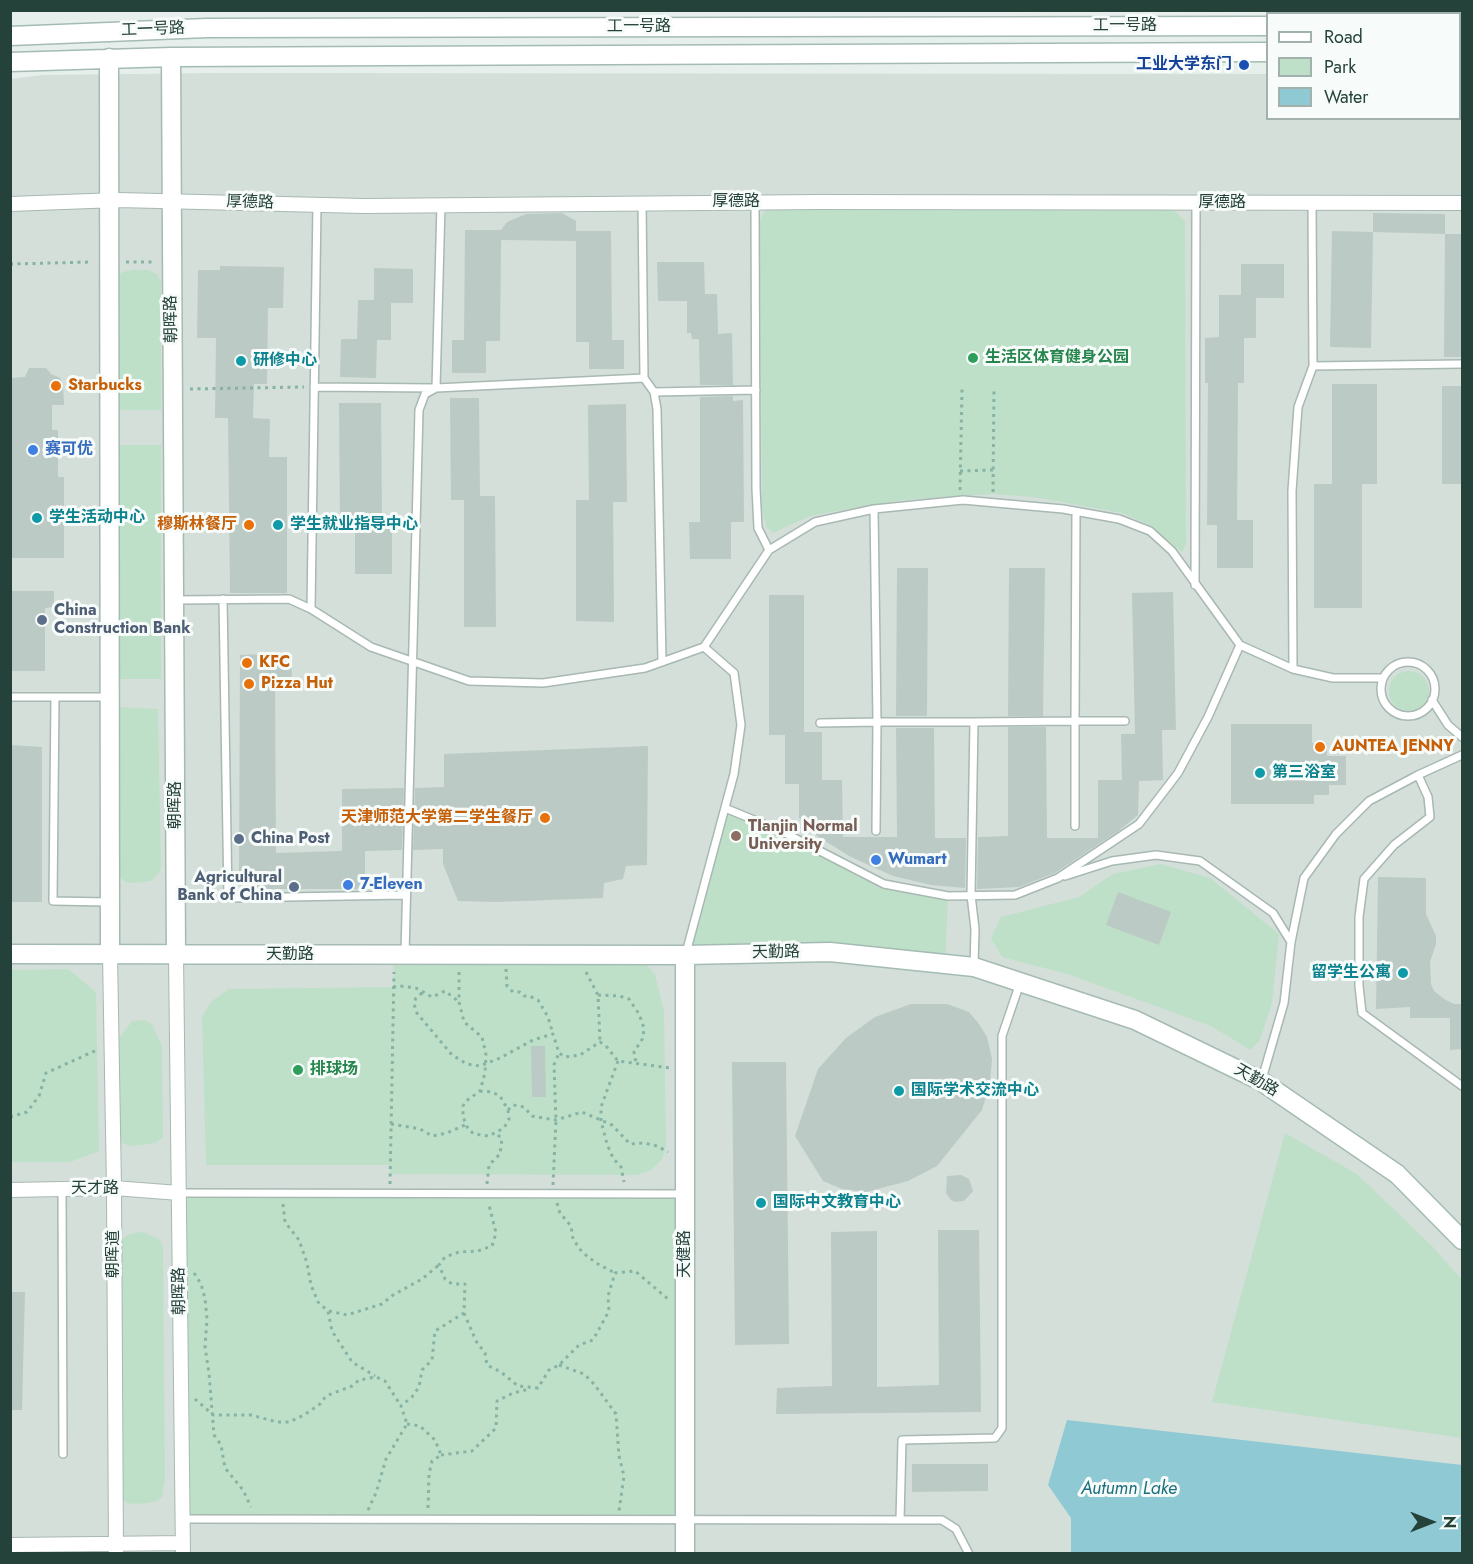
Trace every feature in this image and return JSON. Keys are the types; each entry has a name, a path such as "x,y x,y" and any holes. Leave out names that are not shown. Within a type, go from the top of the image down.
{"street":[{"name":"工一号路","path":"10,36 219,27 984,18 1107,18 1266,26"},
{"path":"984,18 984,53"},
{"path":"1107,18 1107,51"},
{"name":"工一号路","path":"10,62 171,57 1266,52"},
{"name":"朝晖路","path":"171,57 176,600 176,955 183,1548"},
{"path":"109,58 110,954"},
{"name":"厚德路","path":"10,204 108,201 441,205 755,202 1462,203"},
{"name":"天勤路","path":"10,954 685,955 830,952 974,967 1135,1020 1261,1081 1397,1174 1462,1240"},
{"name":"朝晖道","path":"110,954 116,1549"},
{"name":"天健路","path":"685,955 685,1554"},
{"name":"天才路","path":"10,1190 114,1188 179,1193"},
{"path":"10,1545 116,1549 183,1548"}],"lane":[{"path":"755,202 756,488 758,528 769,550"},
{"path":"642,203 644,378 654,392 657,409 662,662"},
{"path":"1195,585 1196,203"},
{"path":"311,609 317,204"},
{"path":"1293,669 1292,491 1298,407 1313,366 1312,204"},
{"path":"436,387 441,205"},
{"path":"1313,366 1462,364"},
{"path":"314,387 436,387 644,378"},
{"path":"400,955 405,895 418,410 425,394 436,387"},
{"path":"654,392 756,390"},
{"path":"176,600 289,599 311,609 371,647 411,662 469,681 543,683 645,668 704,647 769,550 815,522 874,509 961,501 993,503 1119,519 1150,531 1172,551 1240,645 1293,669 1334,678 1383,678"},
{"path":"874,509 876,831"},
{"path":"1075,826 1076,512"},
{"path":"223,599 228,898 405,895"},
{"path":"1058,878 1139,824 1178,773 1208,717 1240,645"},
{"path":"685,955 734,774 741,725 734,673 704,647"},
{"path":"1407,662 1415,663 1432,678 1434,685 1432,700 1422,712 1415,715 1400,715 1393,712 1383,701 1381,693 1383,678 1393,667 1407,662"},
{"path":"10,697 110,697"},
{"path":"55,697 53,901 110,902"},
{"path":"1432,700 1448,725 1462,737"},
{"path":"820,723 1125,721"},
{"path":"974,722 971,896 975,929 974,967"},
{"path":"1261,1081 1284,1003 1291,942 1304,878 1336,834 1368,801 1462,755"},
{"path":"1418,775 1428,797 1430,817 1394,845 1364,879 1359,917 1359,986 1362,1013 1462,1086"},
{"path":"725,808 783,832 884,884 948,896 1015,895 1058,878 1112,861 1156,855 1200,861 1272,913 1291,942"},
{"path":"900,1520 902,1440 995,1438 1002,1428 1002,1036 1020,982"},
{"path":"62,1189 63,1454"},
{"path":"179,1193 685,1194"},
{"path":"183,1519 942,1520 956,1529 969,1554"}],"path":[{"path":"173,390 314,387"},
{"path":"993,503 994,387"},
{"path":"961,501 962,388"},
{"path":"960,471 993,470"},
{"path":"390,1194 393,987 400,955"},
{"path":"462,955 458,975 459,1002 464,1022 482,1037 485,1047 486,1063 480,1091"},
{"path":"508,955 507,986 513,992 520,992 524,996 538,1000 542,1005 551,1023 559,1053 565,1057 580,1055 600,1042"},
{"path":"584,955 586,974 598,995 600,1042"},
{"path":"393,987 416,988 432,997 444,991 459,1002"},
{"path":"422,993 416,998 414,1004 416,1012 452,1054 473,1066 480,1066 533,1040 553,1034"},
{"path":"598,995 629,999 642,1020 643,1038 634,1052 635,1059 640,1064"},
{"path":"10,1118 27,1112 39,1096 46,1073 60,1065 88,1056 111,1041"},
{"path":"600,1042 618,1061 661,1068 685,1068"},
{"path":"559,1053 554,1065 556,1120 554,1194 560,1213 571,1226 573,1239 582,1252 596,1263 615,1273 635,1272 663,1295 685,1309"},
{"path":"618,1061 601,1107 601,1121 613,1158 621,1167 624,1194"},
{"path":"480,1091 492,1092 500,1096 508,1110 509,1119 504,1128 489,1136 474,1134 465,1125 463,1117 463,1106 466,1101 480,1091"},
{"path":"508,1110 513,1105 524,1107 532,1116 556,1120 582,1112 612,1125 630,1143 657,1146 685,1159"},
{"path":"390,1124 420,1129 432,1136 447,1133 465,1125"},
{"path":"282,1194 285,1222 298,1240 318,1302 328,1311 347,1315 382,1304 393,1295 422,1279 445,1257 492,1246 496,1233 486,1194 489,1165 500,1154 502,1144 502,1139 496,1133"},
{"path":"439,1265 444,1279 452,1284 465,1284 464,1312 476,1341 485,1353 487,1365 501,1372 518,1386 538,1388"},
{"path":"193,1272 206,1298 205,1347 214,1435 221,1444 225,1468 249,1501 254,1519"},
{"path":"427,1519 429,1474 432,1461 441,1455 471,1451 496,1428 497,1401 513,1393 538,1388 549,1370 560,1365 579,1345 593,1340 609,1311 608,1296 615,1273"},
{"path":"328,1311 332,1331 352,1362 385,1381 401,1406 406,1424 386,1459 376,1493 363,1519"},
{"path":"401,1406 419,1387 422,1370 432,1360 435,1331 464,1312"},
{"path":"560,1365 584,1374 616,1414 619,1456 624,1476 618,1519"},
{"path":"181,1382 191,1395 213,1415 251,1415 277,1422 289,1422 320,1404 326,1396 352,1386 360,1380 376,1377"},
{"path":"406,1424 420,1426 435,1440 441,1455"}],"shaded area":[{"name":"TIanjin Normal University","path":"215,73 1266,74 1266,120 1461,120 1462,73 1462,1553 11,1553 10,79 43,75"}],"green space":[{"name":"生活区体育健身公园","path":"771,208 1170,208 1177,213 1185,222 1186,544 1182,552 1148,524 1122,513 1033,497 993,494 903,500 810,516 773,533 767,528 762,510 760,222 764,212"},
{"path":"148,270 157,274 161,282 161,410 113,410 114,282 122,272"},
{"path":"116,445 161,445 161,679 116,679"},
{"path":"1409,671 1423,677 1429,691 1423,705 1409,711 1395,705 1389,691 1395,677"},
{"path":"116,707 158,709 161,867 151,881 126,882 119,877"},
{"path":"725,808 783,832 884,884 948,896 945,964 685,955"},
{"path":"1161,864 1210,878 1279,934 1272,1003 1260,1040 1250,1050 1211,1026 1067,974 1002,957 991,938 1001,917 1079,897 1113,874"},
{"path":"394,963 647,965 655,975 664,1011 666,1148 662,1159 651,1170 637,1175 390,1174 389,1165 206,1165 202,1016 212,1001 229,989 393,987"},
{"path":"68,969 96,992 99,1151 70,1162 11,1162 11,970"},
{"path":"145,1020 152,1024 162,1046 163,1137 156,1143 132,1146 124,1144 117,1135 115,1044 132,1021"},
{"path":"1285,1133 1357,1174 1433,1247 1462,1280 1462,1438 1212,1402"},
{"path":"179,1193 685,1194 685,1519 183,1519"},
{"path":"143,1232 160,1240 163,1247 165,1478 162,1497 156,1501 135,1504 127,1503 121,1498 121,1241 133,1233"}],"water":[{"name":"Autumn Lake","path":"1067,1420 1462,1465 1462,1553 1071,1553 1071,1518 1048,1485"}],"building":[{"path":"562,213 576,221 576,231 611,231 612,340 624,340 624,369 589,369 589,342 576,342 576,241 501,240 500,341 486,341 486,373 452,373 452,340 464,340 465,230 501,230 507,222 526,214"},
{"path":"1373,213 1445,214 1445,234 1373,232"},
{"path":"1332,231 1373,232 1371,348 1330,347"},
{"path":"1445,234 1462,234 1462,357 1444,357"},
{"path":"657,262 704,262 705,294 717,294 718,334 732,333 733,385 700,385 699,339 692,339 691,333 687,333 687,301 658,301"},
{"path":"1241,264 1284,264 1284,298 1256,298 1256,338 1244,338 1244,383 1238,383 1237,520 1253,520 1253,568 1217,568 1217,525 1207,525 1208,383 1205,383 1205,338 1219,337 1219,295 1241,295"},
{"path":"220,266 284,267 283,308 268,308 267,384 254,384 253,418 270,419 269,457 287,457 287,593 230,593 228,418 215,418 216,338 197,338 198,270 220,270"},
{"path":"374,268 413,269 413,303 391,303 391,340 377,340 376,378 340,377 341,339 357,339 358,300 374,300"},
{"name":"学生活动中心","path":"29,368 46,368 51,374 60,378 63,386 64,405 52,405 52,430 58,430 58,477 64,477 64,558 10,558 10,378 25,377"},
{"path":"1332,384 1377,384 1377,484 1362,484 1362,608 1314,608 1314,484 1332,484"},
{"path":"1442,386 1462,386 1462,484 1442,484"},
{"path":"733,396 733,401 743,400 744,522 731,522 731,559 690,559 689,522 700,522 700,397"},
{"path":"450,398 479,398 480,496 495,496 496,627 464,627 464,500 451,500"},
{"path":"339,403 381,403 382,521 392,521 392,574 355,574 355,527 340,527"},
{"path":"626,404 627,502 613,502 614,622 576,621 576,500 589,500 588,405"},
{"path":"897,568 928,568 927,716 896,716"},
{"path":"1009,568 1045,568 1043,716 1008,716"},
{"path":"10,591 54,591 54,607 45,608 45,671 10,671"},
{"path":"1173,592 1176,730 1162,730 1163,780 1139,781 1138,815 1117,832 1055,873 1019,887 977,889 978,837 1008,836 1008,727 1046,727 1047,838 1098,838 1098,780 1122,780 1121,734 1135,734 1132,593"},
{"path":"769,595 804,595 804,732 822,732 822,780 842,780 843,837 897,837 896,728 934,728 935,838 966,838 965,888 931,885 893,876 851,857 817,836 799,818 799,784 785,784 785,735 769,735"},
{"path":"291,653 292,683 275,683 276,853 342,851 342,789 404,788 402,850 365,851 365,889 260,889 239,872 240,655"},
{"name":"第三浴室","path":"1231,724 1312,724 1312,743 1327,743 1327,756 1346,756 1346,785 1329,785 1329,795 1314,795 1314,804 1231,804"},
{"path":"10,745 42,747 42,902 10,902"},
{"name":"天津师范大学第二学生餐厅","path":"648,746 647,865 626,866 623,879 604,883 603,898 458,901 443,864 443,849 413,850 415,788 444,787 444,754"},
{"name":"留学生公寓","path":"1378,877 1426,878 1426,914 1436,936 1430,962 1431,984 1434,991 1444,999 1454,1004 1462,1004 1462,1049 1450,1050 1450,1018 1410,1018 1410,1007 1376,1009"},
{"path":"1118,892 1171,912 1159,945 1106,925"},
{"name":"国际学术交流中心","path":"911,1004 947,1004 969,1012 979,1024 987,1037 992,1059 990,1083 982,1110 937,1166 908,1181 866,1192 842,1189 823,1181 795,1136 818,1069 846,1038 875,1017"},
{"path":"531,1046 545,1046 546,1097 532,1097"},
{"name":"国际中文教育中心","path":"732,1062 786,1062 789,1344 735,1345"},
{"path":"961,1175 969,1179 973,1191 964,1201 955,1202 946,1193 947,1176"},
{"path":"938,1230 979,1230 981,1412 776,1414 777,1388 832,1386 831,1232 877,1231 877,1387 939,1385"},
{"path":"10,1292 25,1292 22,1410 10,1410"},
{"path":"912,1464 988,1464 988,1491 912,1492"}],"place":[{"name":"工业大学东门","path":"1244,65"},
{"name":"生活区体育健身公园","path":"973,358"},
{"name":"研修中心","path":"241,361"},
{"name":"Starbucks","path":"56,386"},
{"name":"赛可优","path":"33,450"},
{"name":"学生活动中心","path":"37,518"},
{"name":"穆斯林餐厅","path":"249,525"},
{"name":"学生就业指导中心","path":"278,525"},
{"name":"China Construction Bank","path":"42,620"},
{"name":"KFC","path":"247,663"},
{"name":"Pizza Hut","path":"249,684"},
{"name":"AUNTEA JENNY","path":"1320,747"},
{"name":"第三浴室","path":"1260,773"},
{"name":"天津师范大学第二学生餐厅","path":"545,818"},
{"name":"TIanjin Normal University","path":"736,836"},
{"name":"China Post","path":"239,839"},
{"name":"Wumart","path":"876,860"},
{"name":"7-Eleven","path":"348,885"},
{"name":"Agricultural Bank of China","path":"294,887"},
{"name":"留学生公寓","path":"1403,973"},
{"name":"排球场","path":"298,1070"},
{"name":"国际学术交流中心","path":"899,1091"},
{"name":"国际中文教育中心","path":"761,1203"}]}
